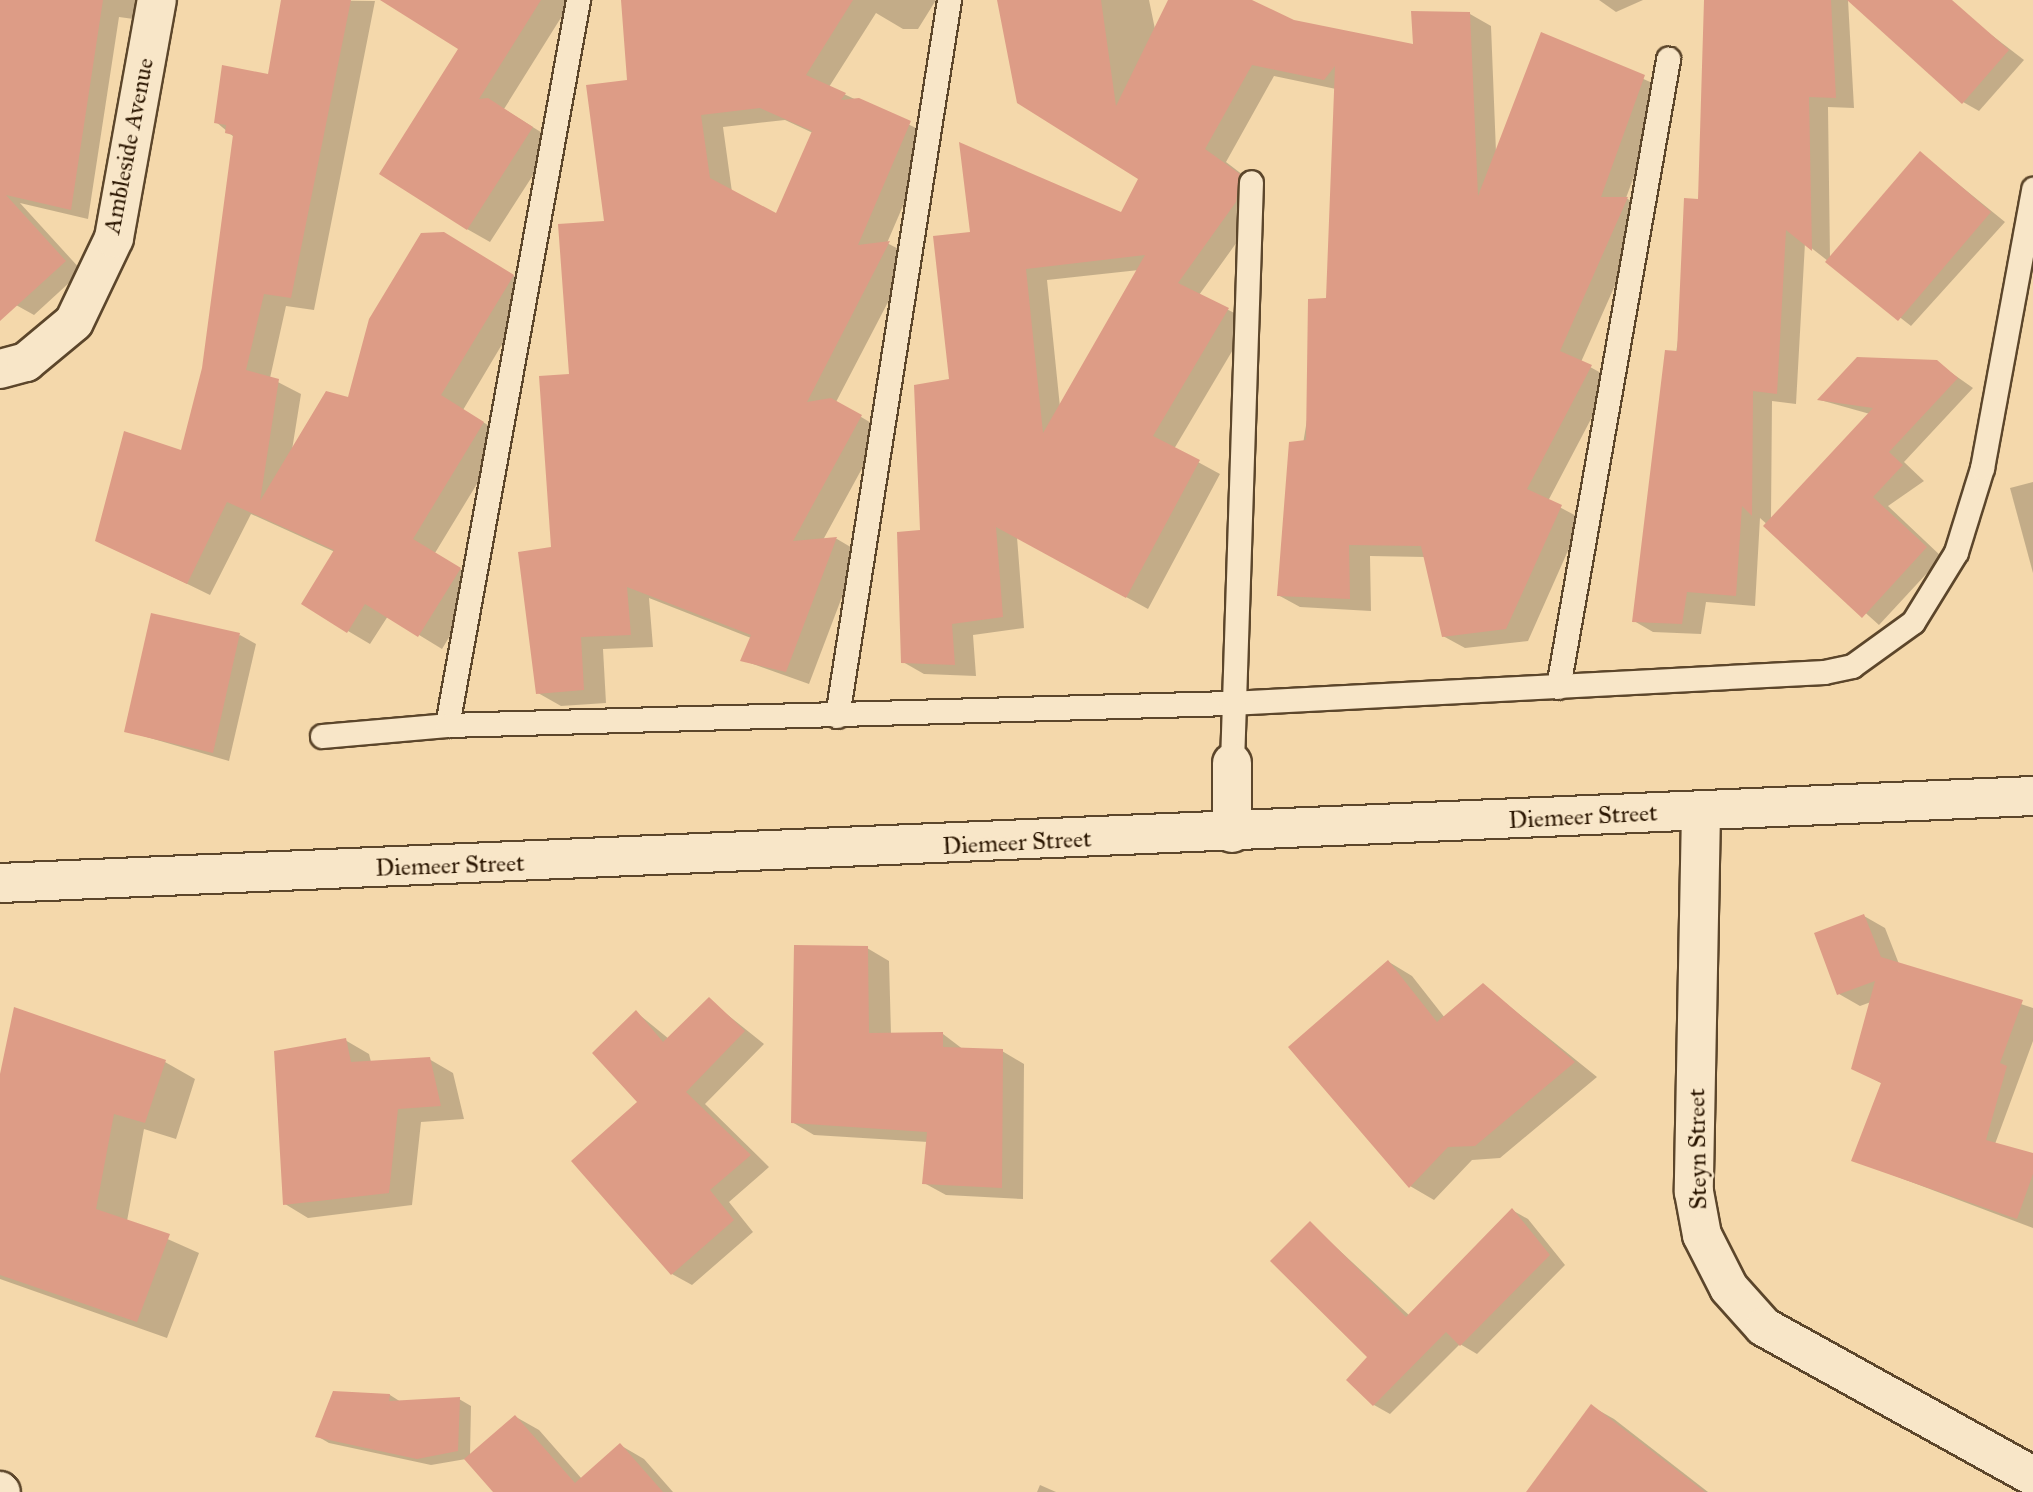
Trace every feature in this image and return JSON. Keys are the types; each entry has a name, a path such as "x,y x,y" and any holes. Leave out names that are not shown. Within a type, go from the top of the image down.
{"street":[{"name":"Ambleside Avenue","path":"0,369 26,362 74,322 114,238 158,0"},
{"path":"1232,763 1232,833"},
{"name":"Diemeer Street","path":"0,883 1232,833 2033,796"},
{"name":"Steyn Street","path":"1701,812 1693,1192 1713,1256 1729,1288 1764,1327 2033,1475"}],"lane":[{"path":"447,725 578,0"},
{"path":"837,716 949,0"},
{"path":"1558,687 1668,60"},
{"path":"1232,763 1230,704 1251,182"},
{"path":"322,736 447,725 1230,704 1824,672 1852,666 1913,622 1956,552 1982,468 2033,189"}],"building":[{"path":"0,0 103,0 71,210 6,195 66,261 0,321"},
{"path":"281,0 351,0 291,298 264,294 246,370 279,379 260,501 326,391 348,397 369,319 421,233 444,232 514,275 441,395 484,422 413,539 461,568 418,637 365,604 347,633 301,604 334,550 227,502 187,584 95,541 124,431 181,450 202,368 233,135 225,133 226,125 214,123 222,65 268,74"},
{"path":"380,0 541,0 479,99 488,98 533,127 467,230 379,174 458,49"},
{"path":"621,0 853,0 806,75 846,93 841,100 859,98 911,121 858,245 890,241 807,402 831,398 862,415 793,541 837,537 786,672 740,661 751,635 627,587 631,635 581,637 584,690 536,694 518,552 551,547 539,376 569,374 558,224 604,221 586,85 627,80","holes":["760,108 812,131 776,213 710,178 701,115"]},
{"path":"997,0 1101,0 1116,106 1168,0 1252,0 1294,20 1413,44 1411,11 1470,12 1478,196 1541,32 1645,75 1601,197 1628,197 1560,351 1592,365 1527,489 1562,505 1506,629 1442,637 1421,546 1349,545 1350,599 1277,596 1289,442 1306,440 1308,299 1326,298 1335,66 1324,80 1252,65 1205,149 1240,174 1236,202 1178,283 1229,308 1153,436 1200,460 1126,598 996,527 1003,617 952,624 955,665 901,663 897,532 920,530 914,385 949,379 933,236 970,232 959,142 1121,212 1138,179 1017,103","holes":["1145,255 1043,433 1026,269"]},
{"path":"1704,0 1831,0 1836,98 1809,97 1812,251 1786,230 1777,394 1753,391 1752,516 1742,506 1736,596 1687,592 1682,624 1632,622 1665,350 1677,351 1684,198 1698,199"},
{"path":"1847,0 1952,0 2009,50 1962,104"},
{"path":"1920,151 1991,212 1898,321 1825,262"},
{"path":"1857,357 1937,360 1958,378 1889,452 1903,465 1873,497 1927,547 1862,618 1763,526 1873,408 1817,400"},
{"path":"151,613 240,633 213,753 124,732"},
{"path":"1864,914 1881,957 2023,1000 2000,1063 2007,1066 1986,1140 2033,1153 2033,1174 2017,1219 1851,1161 1881,1083 1851,1069 1875,981 1837,995 1814,933"},
{"path":"794,945 868,946 869,1033 943,1032 943,1047 1003,1049 1002,1188 922,1184 927,1132 791,1123"},
{"path":"1388,960 1437,1022 1483,983 1575,1062 1475,1146 1448,1147 1409,1188 1288,1047"},
{"path":"709,997 745,1031 686,1092 751,1155 710,1190 734,1220 671,1275 571,1161 637,1102 592,1053 636,1010 663,1042"},
{"path":"14,1007 166,1060 145,1123 114,1114 96,1209 170,1234 137,1322 0,1275 0,1074"},
{"path":"346,1038 351,1062 430,1057 441,1106 398,1109 389,1193 283,1205 274,1051"},
{"path":"1512,1208 1550,1255 1460,1346 1446,1332 1373,1406 1346,1380 1367,1357 1270,1261 1310,1221 1406,1317"},
{"path":"333,1391 390,1394 389,1401 460,1397 458,1451 417,1459 315,1437"},
{"path":"1591,1404 1705,1492 1526,1492"},
{"path":"515,1415 575,1483 620,1443 663,1492 493,1492 464,1459"}]}
